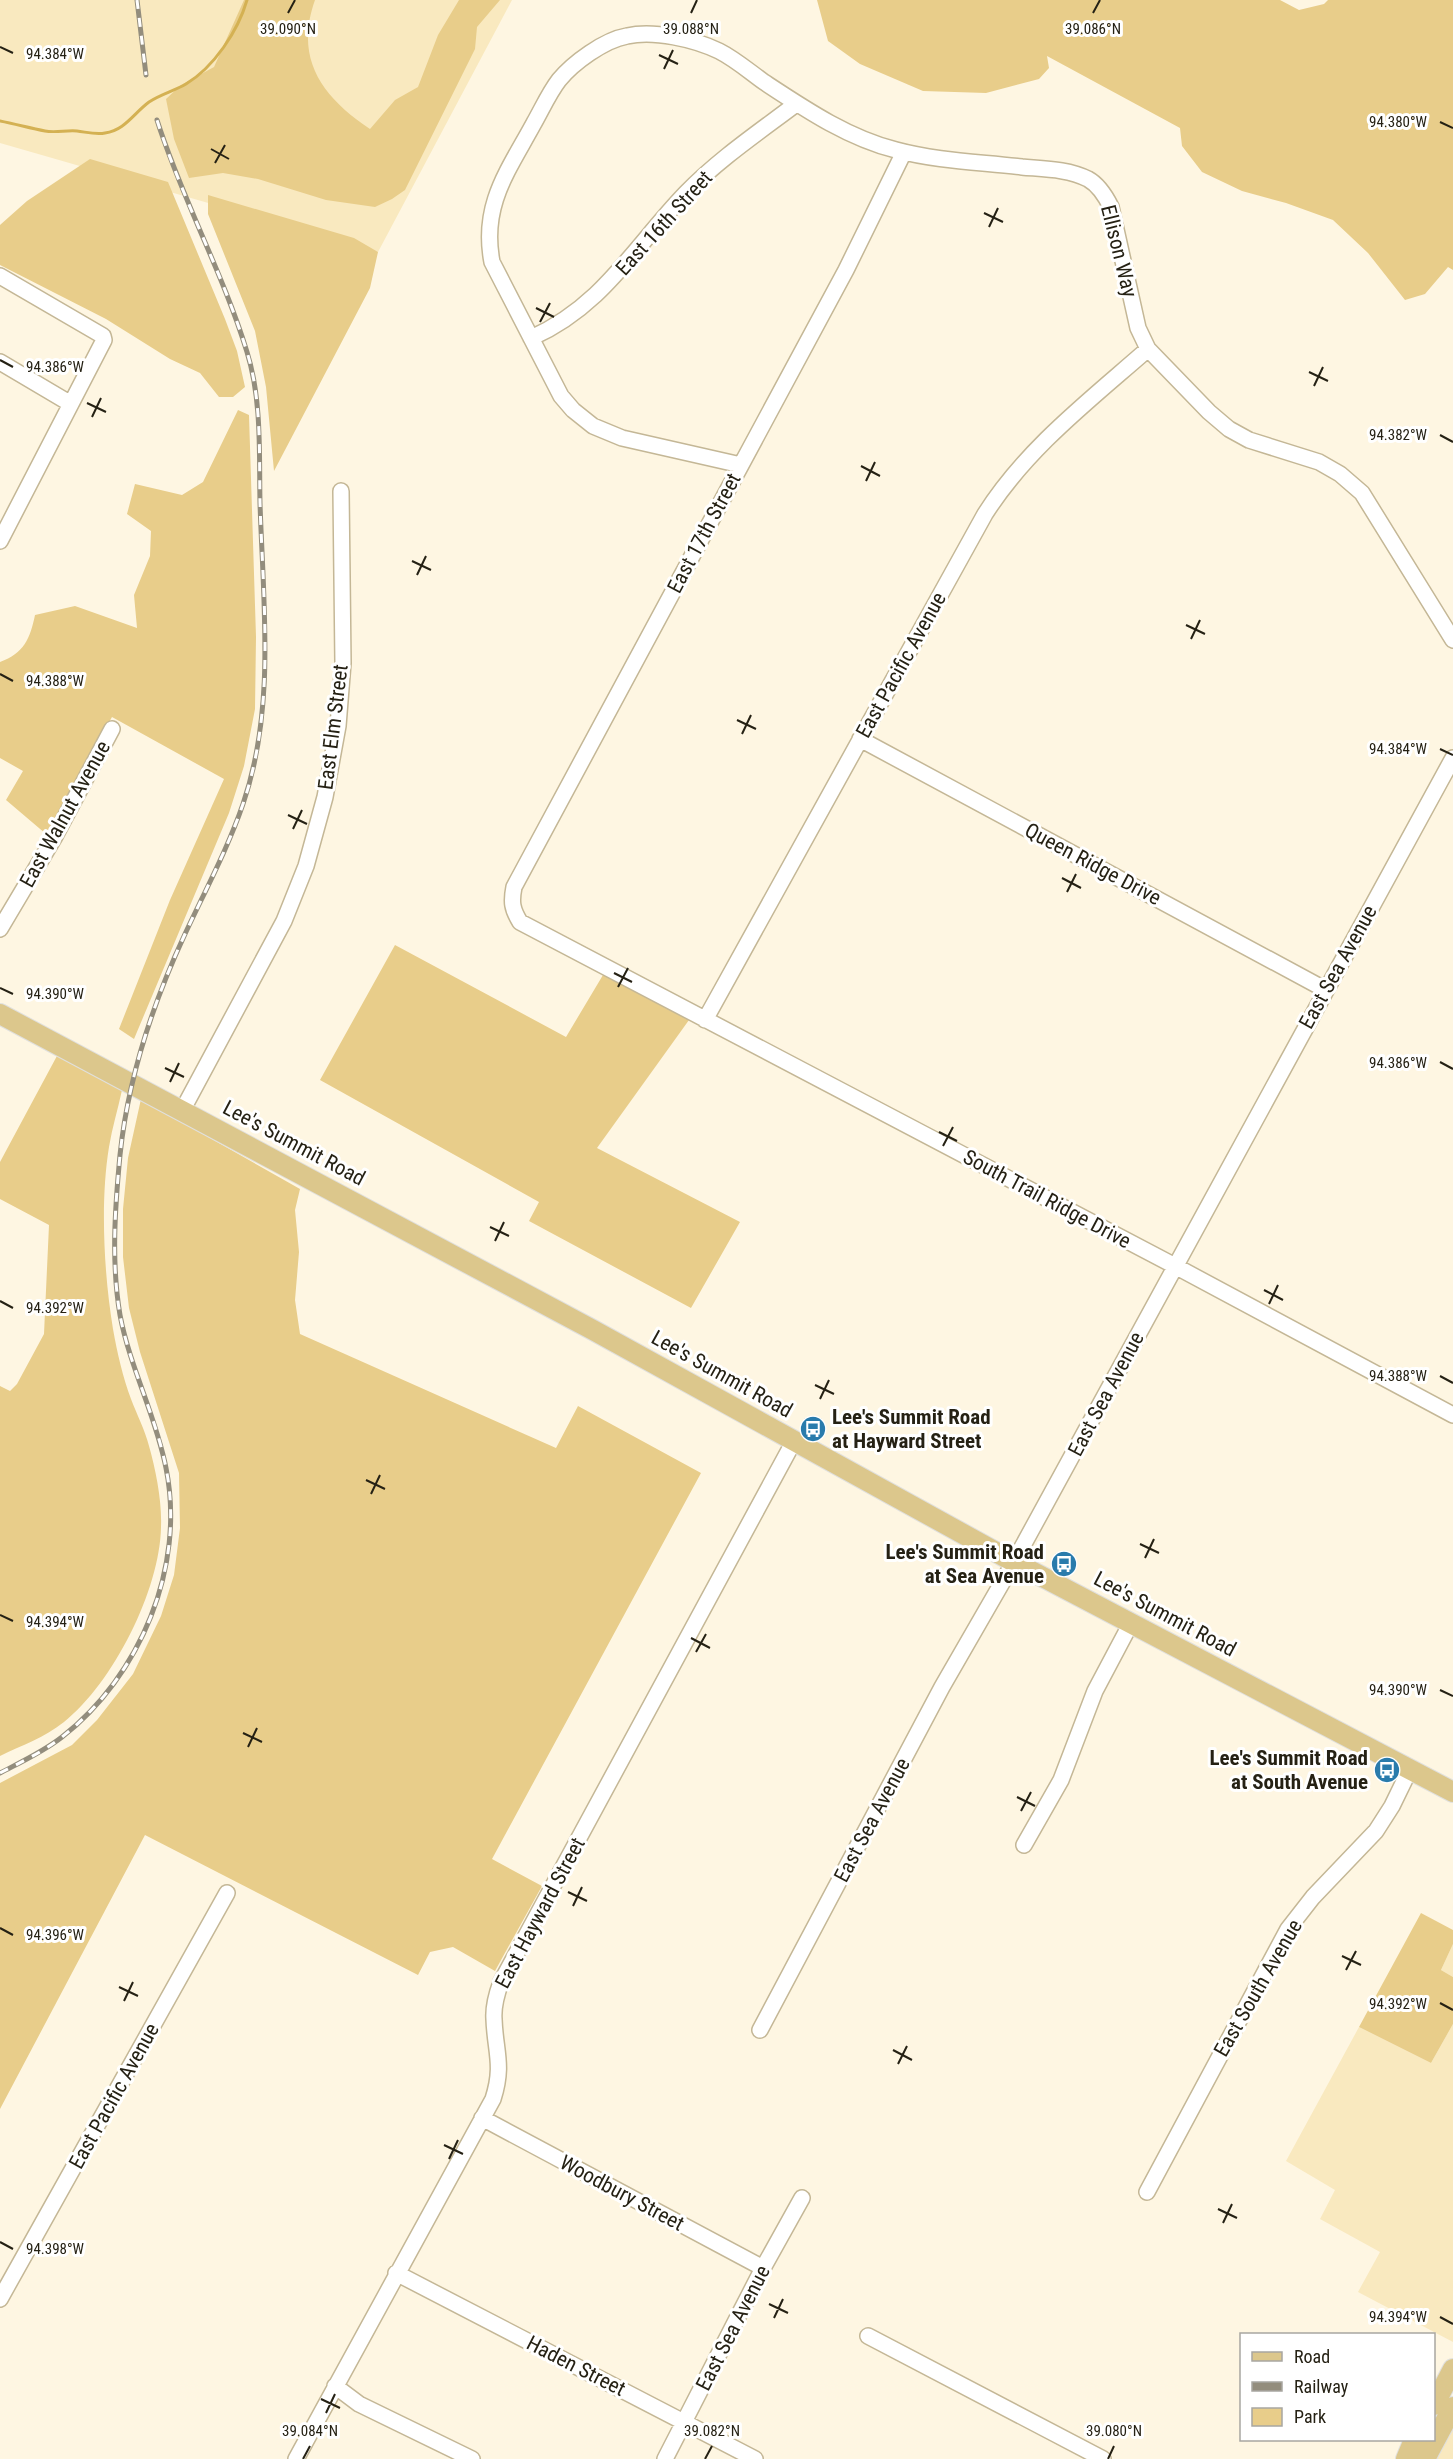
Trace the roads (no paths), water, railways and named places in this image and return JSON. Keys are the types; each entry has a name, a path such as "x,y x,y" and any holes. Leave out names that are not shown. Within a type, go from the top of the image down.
{"main road":[{"name":"Lee's Summit Road","path":"0,1014 593,1330 1014,1562 1453,1792"},
{"path":"1435,2403 1450,2380"},
{"path":"1435,2440 1453,2407"},
{"path":"1406,2459 1413,2441"},
{"path":"1425,2459 1435,2441"}],"street":[{"name":"Ellison Way","path":"531,338 492,262 488,243 489,218 499,190 560,80 575,64 598,48 626,36 681,37 700,42 722,53 796,104 848,133 904,152 935,158 1069,171 1091,181 1104,194 1111,207 1138,328 1148,349 1209,412 1229,429 1249,440 1319,462 1355,486 1362,493 1453,640"},
{"name":"East 16th Street","path":"531,338 555,327 593,299 616,276 653,229 688,191 718,163 796,104"},
{"name":"East 17th Street","path":"515,915 511,901 514,887 846,270 904,152"},
{"path":"0,276 103,336 104,340 0,540"},
{"path":"531,338 561,396 573,410 593,426 622,438 741,465"},
{"name":"East Pacific Avenue","path":"705,1020 1003,485 1037,447 1148,349"},
{"path":"0,362 71,404"},
{"name":"East Elm Street","path":"182,1111 284,921 306,866 326,797 338,726 342,663 340,491"},
{"name":"East Walnut Avenue","path":"0,929 54,838 112,729"},
{"name":"Queen Ridge Drive","path":"860,739 1326,990"},
{"name":"East Sea Avenue","path":"760,2030 942,1687 1014,1562 1453,758"},
{"name":"South Trail Ridge Drive","path":"515,915 520,922 1175,1266 1453,1415"},
{"name":"East Hayward Street","path":"296,2459 493,2099 499,2080 500,2060 494,2018 501,1982 794,1441"},
{"path":"1024,1845 1061,1780 1095,1691 1131,1623"},
{"name":"East South Avenue","path":"1147,2192 1288,1929 1313,1897 1376,1831 1392,1806 1410,1769"},
{"name":"East Pacific Avenue","path":"0,2299 227,1893"},
{"name":"Woodbury Street","path":"482,2118 763,2268"},
{"name":"East Sea Avenue","path":"665,2459 686,2423 763,2268 802,2198"},
{"name":"Haden Street","path":"396,2273 755,2459"},
{"path":"868,2336 1103,2459"},
{"path":"335,2386 358,2404 472,2459"}],"waterway":[{"path":"0,121 49,132 73,131 102,134 118,129 149,102 186,84 206,68 231,36 247,0"}],"railway":[{"path":"137,0 146,75"},
{"path":"0,1773 55,1742 90,1712 114,1683 134,1651 151,1617 162,1581 169,1543 170,1505 166,1468 162,1449 124,1335 117,1295 115,1235 120,1155 129,1098 152,1014 173,960 223,853 243,804 253,768 264,693 265,616 259,427 252,370 226,294 178,178 157,120"}],"place":[{"name":"Lee's Summit Road at Hayward Street","path":"813,1429"},
{"name":"Lee's Summit Road at Sea Avenue","path":"1064,1564"},
{"name":"Lee's Summit Road at South Avenue","path":"1387,1770"}]}
